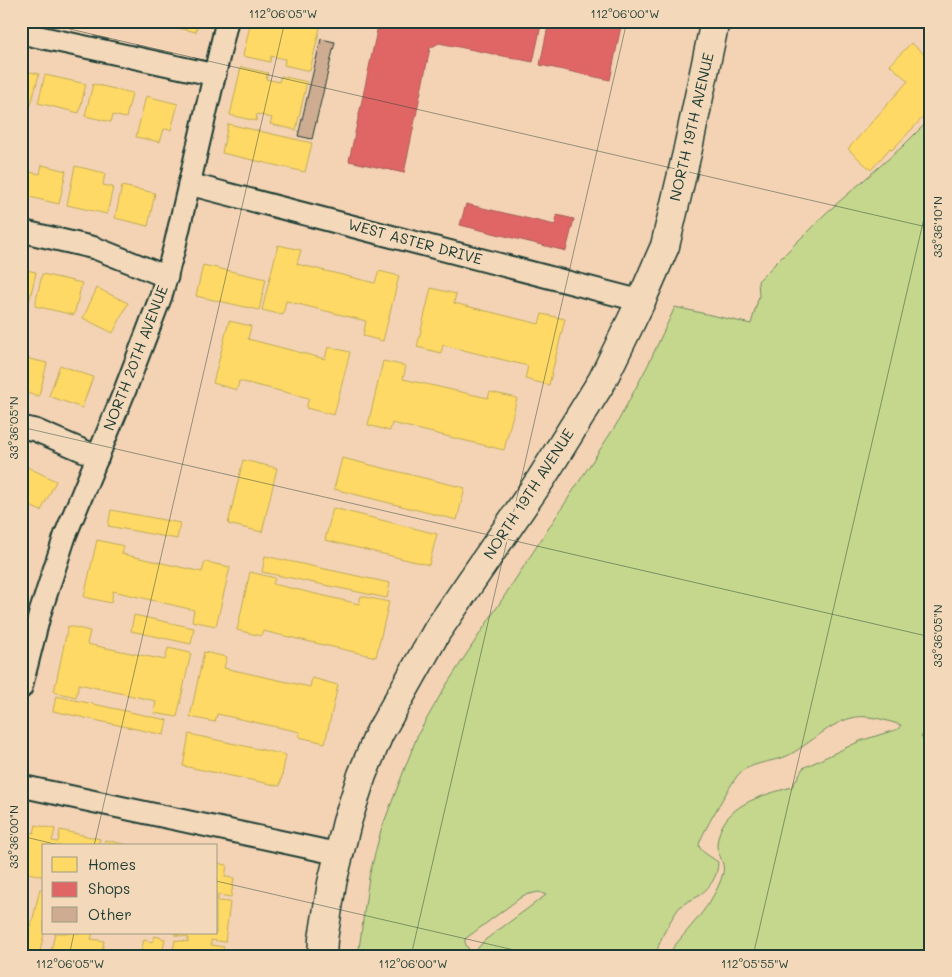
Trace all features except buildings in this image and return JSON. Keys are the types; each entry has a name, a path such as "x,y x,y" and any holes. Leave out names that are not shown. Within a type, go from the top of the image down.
{"main road":[{"name":"NORTH 19TH AVENUE","path":"322,956 332,883 346,822 362,775 379,734 437,631 541,479 602,381 641,301 665,246 715,21"}],"street":[{"name":"NORTH 20TH AVENUE","path":"21,688 40,613 65,536 156,312 167,277 228,21"},
{"path":"21,33 215,75"},
{"name":"WEST ASTER DRIVE","path":"189,184 641,301"},
{"path":"21,231 95,248 167,277"},
{"path":"21,427 35,430 98,457"},
{"path":"21,786 339,854"}],"green space":[{"path":"931,118 931,730 921,736 925,742 931,740 931,956 667,956 706,907 719,885 724,869 717,844 720,831 734,811 744,804 767,794 792,787 803,768 860,741 898,729 901,725 879,719 856,717 829,728 787,756 754,765 738,775 700,840 699,845 704,852 718,862 715,878 697,897 684,904 677,911 662,938 657,956 358,956 369,877 381,830 418,734 445,687 616,425 648,365 675,307 751,324 759,296 758,281 825,214 902,147","holes":["539,892 546,895 485,940 472,955 465,943 465,939 524,895"]}]}
